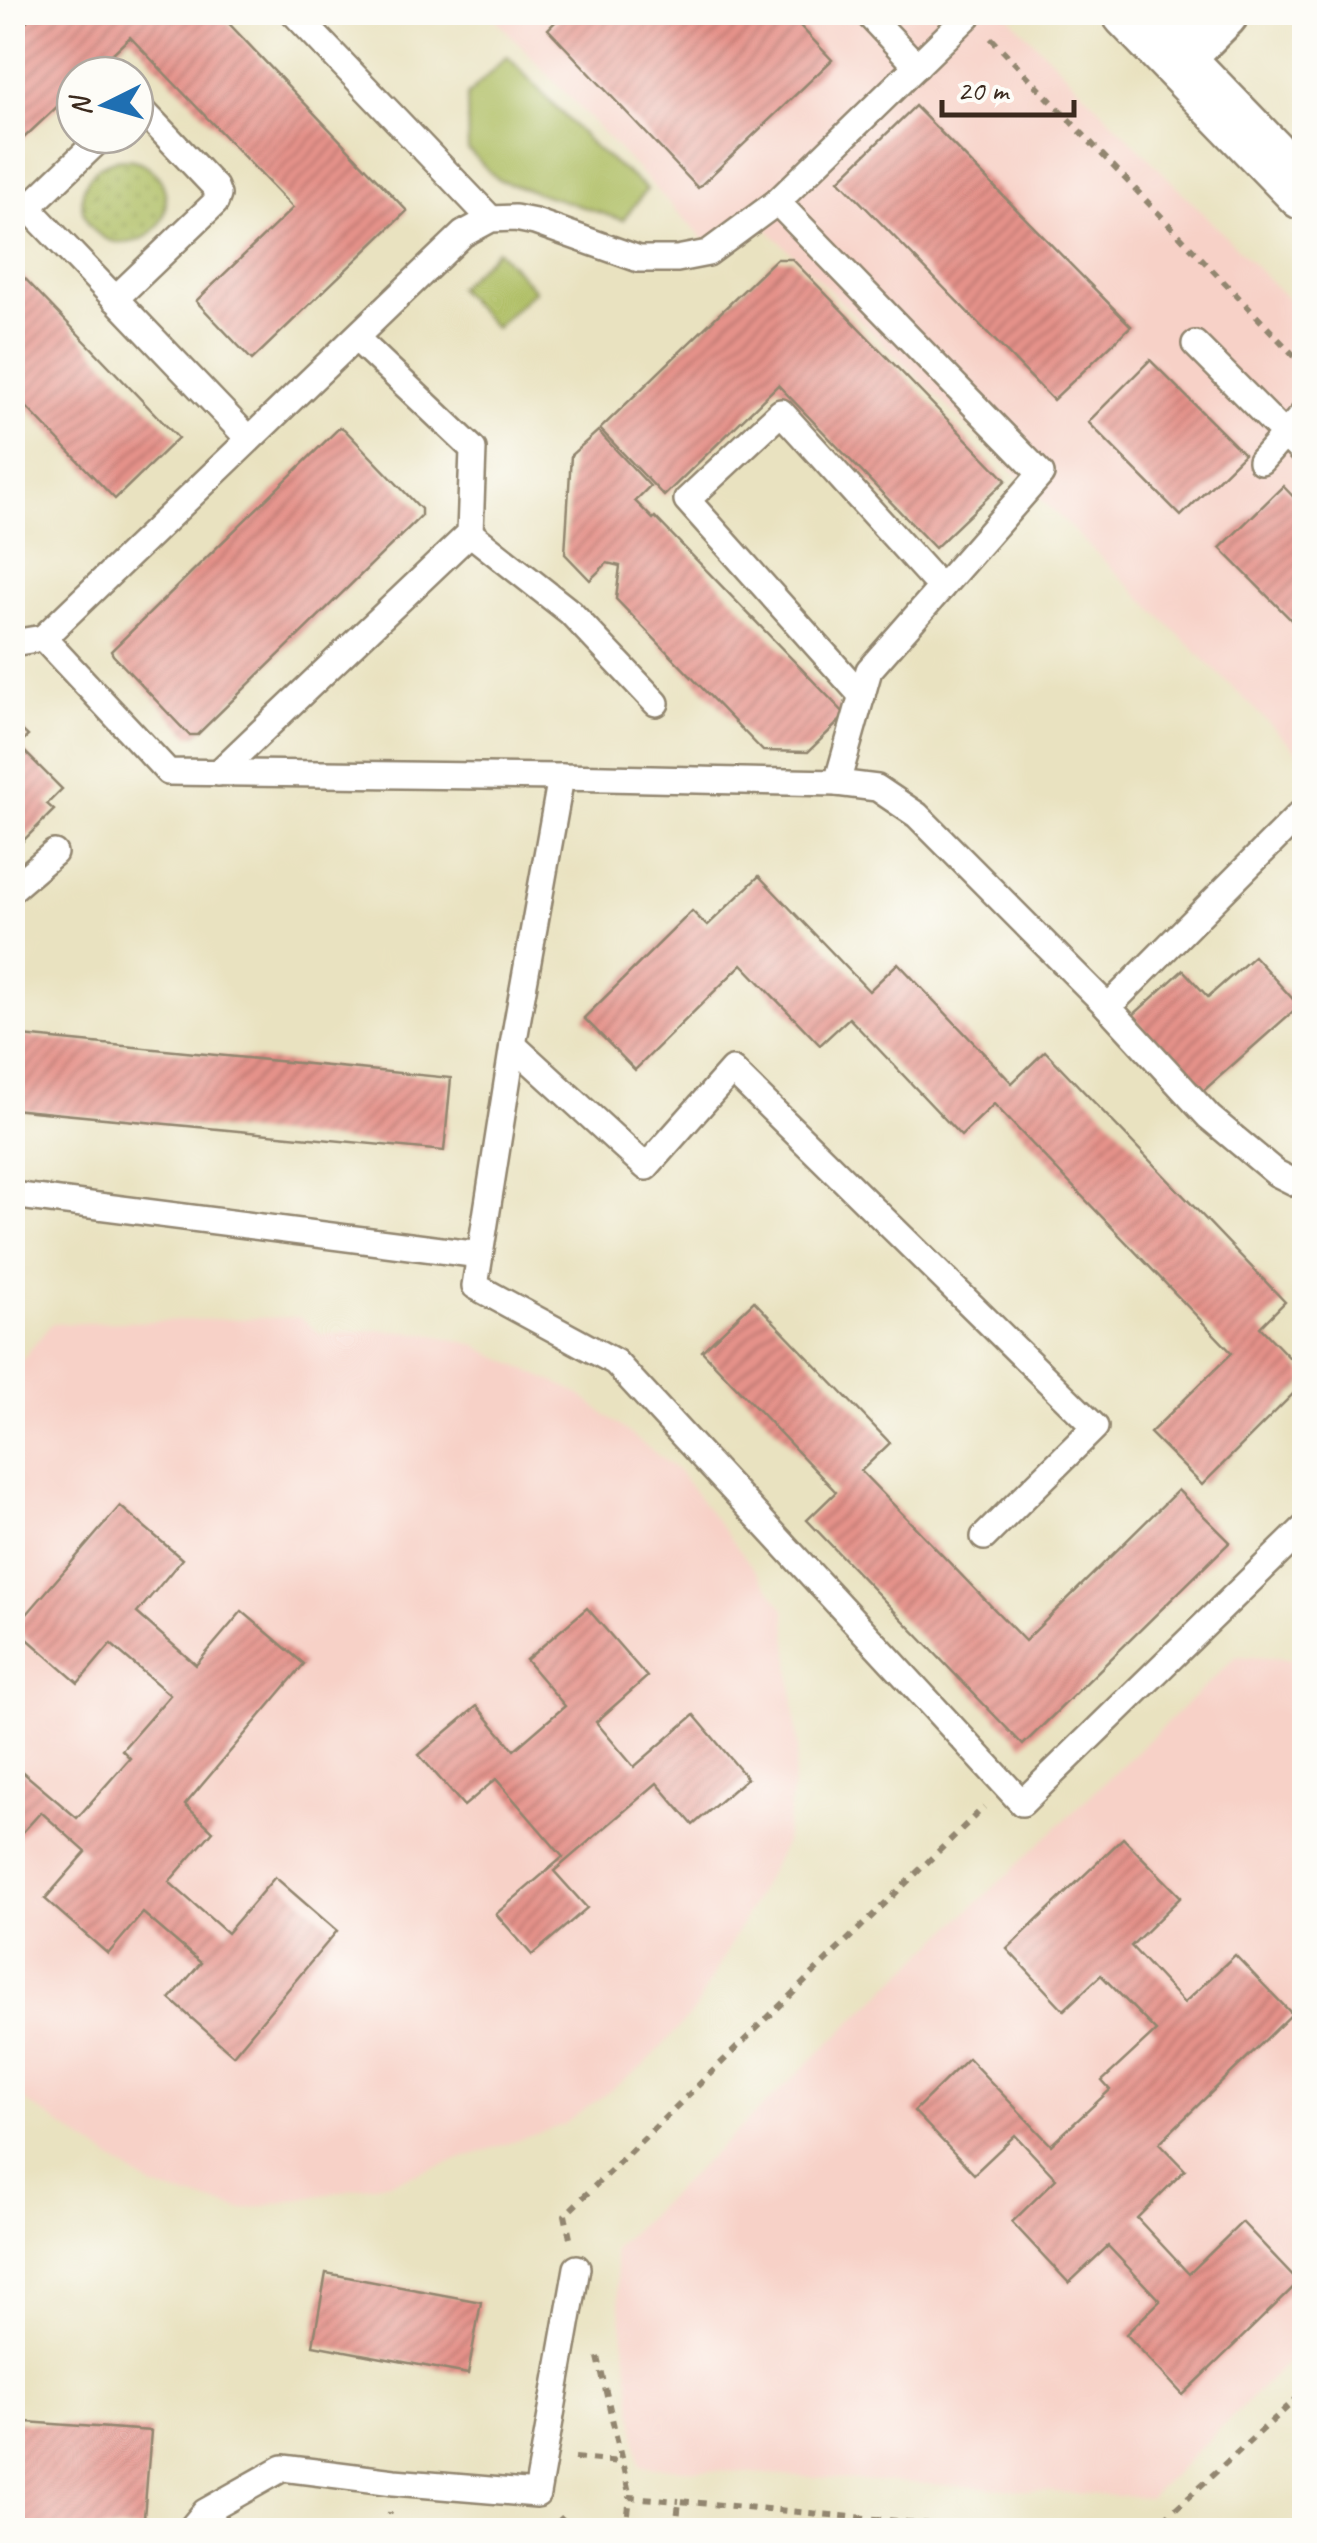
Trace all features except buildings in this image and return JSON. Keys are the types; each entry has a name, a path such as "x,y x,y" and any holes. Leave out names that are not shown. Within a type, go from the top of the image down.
{"street":[{"path":"1130,12 1304,192"},
{"path":"1193,22 1304,162"}],"lane":[{"path":"293,12 491,219"},
{"path":"866,12 917,66"},
{"path":"12,643 43,638 462,234 491,219 515,218 640,258 677,259 708,252 777,202 971,14"},
{"path":"115,299 216,203 218,195 215,187 155,124"},
{"path":"83,155 36,200 36,216 249,439"},
{"path":"777,202 1041,474 869,670 837,783"},
{"path":"218,773 470,534 473,449 356,338"},
{"path":"1195,344 1304,454"},
{"path":"862,696 687,500 780,412 940,588"},
{"path":"1261,461 1304,413"},
{"path":"470,534 570,612 656,703"},
{"path":"43,638 168,772 561,776 837,783 877,788 917,816 1108,1007 1209,1116 1276,1173 1304,1186"},
{"path":"561,776 475,1286 615,1362 1022,1803 1304,1528"},
{"path":"1108,1007 1299,815"},
{"path":"12,889 54,853"},
{"path":"513,1045 646,1167 732,1070 1096,1427 984,1537"},
{"path":"12,1195 480,1255"},
{"path":"190,2530 204,2512 283,2468 537,2494 577,2268"}],"path":[{"path":"971,14 1304,366"},
{"path":"577,2268 566,2216 1006,1786"},
{"path":"595,2345 630,2497 626,2530"},
{"path":"1152,2530 1304,2392"},
{"path":"544,2456 622,2462"},
{"path":"630,2497 994,2530"},
{"path":"676,2530 678,2501"}],"shaded area":[{"path":"490,13 1006,13 1304,316 1304,758 765,227 721,258"},
{"path":"300,1317 320,1334 380,1330 430,1334 476,1345 576,1392 678,1471 785,1609 798,1747 785,1843 695,2010 645,2065 563,2125 391,2182 243,2210 154,2188 13,2093 12,1372 51,1324"},
{"path":"1237,1656 1304,1660 1304,2346 1149,2498 640,2466 613,2249"}],"green space":[{"path":"507,56 597,150 647,189 623,220 498,180 468,150 467,96"},
{"path":"116,159 132,159 148,166 159,177 166,201 163,217 154,231 132,243 116,243 100,236 89,225 82,209 82,193 89,177 100,166"},
{"path":"497,250 535,290 495,328 457,288"}]}
